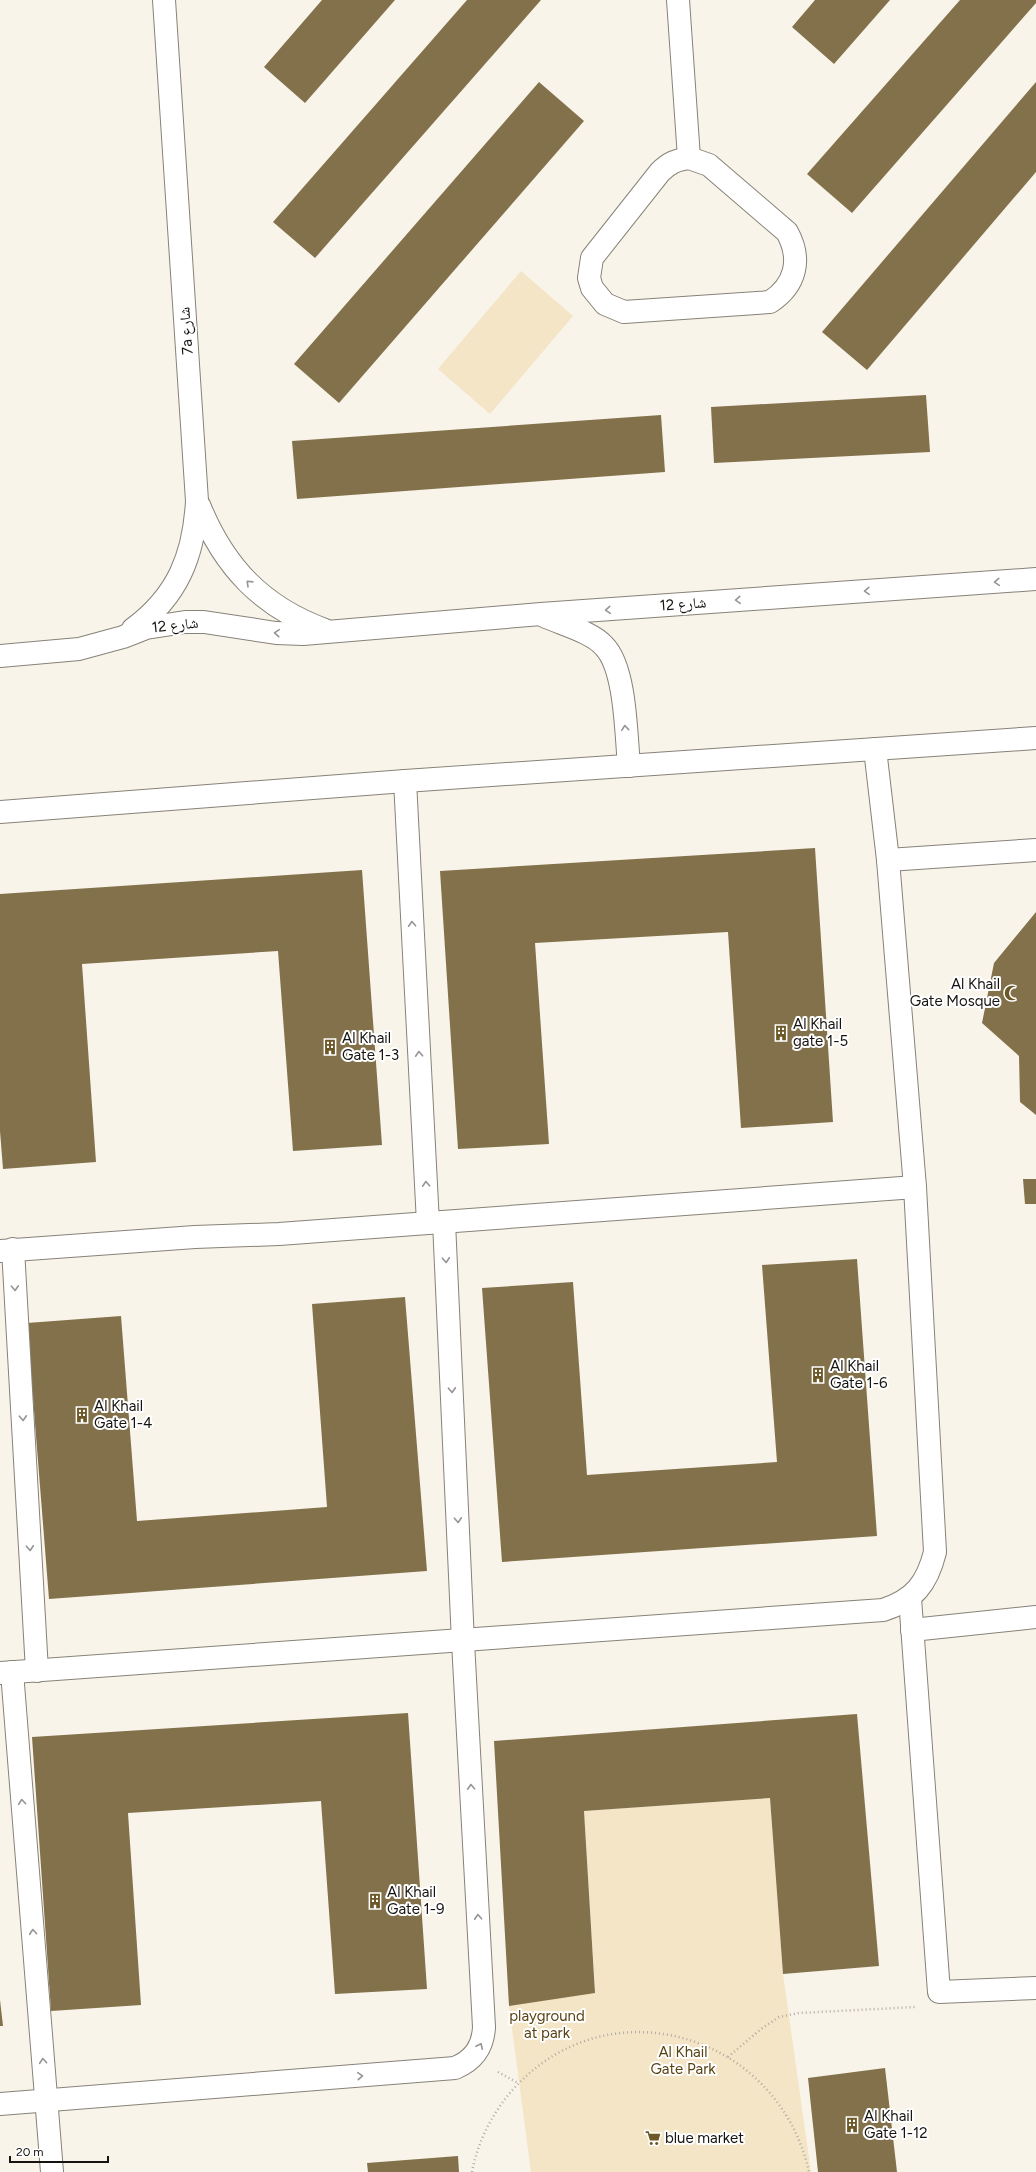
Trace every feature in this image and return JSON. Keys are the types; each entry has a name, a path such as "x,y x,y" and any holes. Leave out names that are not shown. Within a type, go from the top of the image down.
{"street":[{"name":"7a شارع","path":"123,637 145,621 159,606 178,579 190,554 196,528 198,501 164,0"},
{"path":"678,0 689,158"},
{"path":"689,158 708,165 787,232 796,254 796,266 788,287 770,302 624,312 614,309 601,301 592,288 589,278 592,258 660,172 677,160 689,158"},
{"name":"شارع 12","path":"198,501 208,527 221,551 238,572 258,592 279,609 303,622 330,632"},
{"name":"شارع 12","path":"0,656 79,649 123,637 146,628 184,622 204,622 276,633 330,632 541,614 1036,579"},
{"path":"541,614 593,638 604,645 612,655 619,675 629,766"},
{"path":"0,812 405,780 1036,738"},
{"path":"52,2172 6,1673 463,1642 883,1610 897,1606 910,1598 922,1585 931,1570 935,1552 915,1187 888,860 875,748"},
{"path":"0,2104 455,2068 473,2058 483,2038 463,1642 436,1222 405,780"},
{"path":"888,860 1036,850"},
{"path":"37,1671 6,1250 436,1222 915,1187"},
{"path":"910,1598 938,1992 1036,1988"},
{"path":"912,1630 1036,1617"}],"path":[{"path":"728,2056 761,2028 779,2017 799,2013 916,2007"},
{"path":"472,2172 481,2142 491,2121 503,2101 518,2083 535,2068 574,2045 618,2034 664,2034 686,2039 728,2056 753,2074 774,2096 792,2122 804,2150 809,2172"}],"green space":[{"path":"521,271 573,316 490,414 438,369"},
{"name":"Al Khail Gate Park","path":"770,1798 783,1974 811,2172 531,2172 509,2006 595,1988 584,1811"}],"building":[{"path":"322,0 395,0 305,103 264,67"},
{"path":"467,0 541,0 315,258 273,222"},
{"path":"815,0 890,0 834,64 792,27"},
{"path":"960,0 1036,0 1036,3 852,213 807,174"},
{"path":"539,82 584,121 339,403 294,364"},
{"path":"1036,82 1036,172 867,370 822,332"},
{"path":"926,395 930,452 714,463 711,407"},
{"path":"661,415 665,472 297,499 292,441"},
{"name":"Al Khail gate 1-5","path":"815,848 833,1122 741,1128 728,932 535,943 549,1144 458,1149 440,871"},
{"name":"Al Khail Gate 1-3","path":"362,870 382,1145 293,1151 278,951 82,964 96,1162 3,1169 0,1131 0,894"},
{"name":"Al Khail Gate Mosque","path":"1036,912 1036,1115 1020,1102 1019,1056 982,1023 994,963"},
{"path":"1023,1179 1036,1179 1036,1204 1025,1204"},
{"name":"Al Khail Gate 1-6","path":"857,1259 877,1536 502,1562 482,1288 573,1282 587,1475 777,1462 762,1265"},
{"name":"Al Khail Gate 1-4","path":"405,1297 427,1571 49,1599 27,1323 121,1316 137,1521 327,1507 312,1304"},
{"name":"Al Khail Gate 1-9","path":"408,1713 427,1989 335,1994 321,1801 128,1813 141,2005 51,2011 32,1737"},
{"path":"857,1714 879,1966 783,1974 770,1798 584,1811 595,1993 509,2006 494,1741"},
{"path":"0,2000 3,2026 0,2026"},
{"name":"Al Khail Gate 1-12","path":"885,2068 897,2172 818,2172 808,2078"},
{"path":"458,2156 459,2172 368,2172 367,2163"}],"place":[{"name":"Al Khail Gate Mosque","path":"1012,993"},
{"name":"Al Khail gate 1-5","path":"781,1033"},
{"name":"Al Khail Gate 1-3","path":"330,1047"},
{"name":"Al Khail Gate 1-6","path":"818,1375"},
{"name":"Al Khail Gate 1-4","path":"82,1415"},
{"name":"Al Khail Gate 1-9","path":"375,1901"},
{"name":"Al Khail Gate 1-12","path":"852,2125"},
{"name":"blue market","path":"653,2138"}],"park label":[{"name":"playground at park","path":"547,2024"}]}
